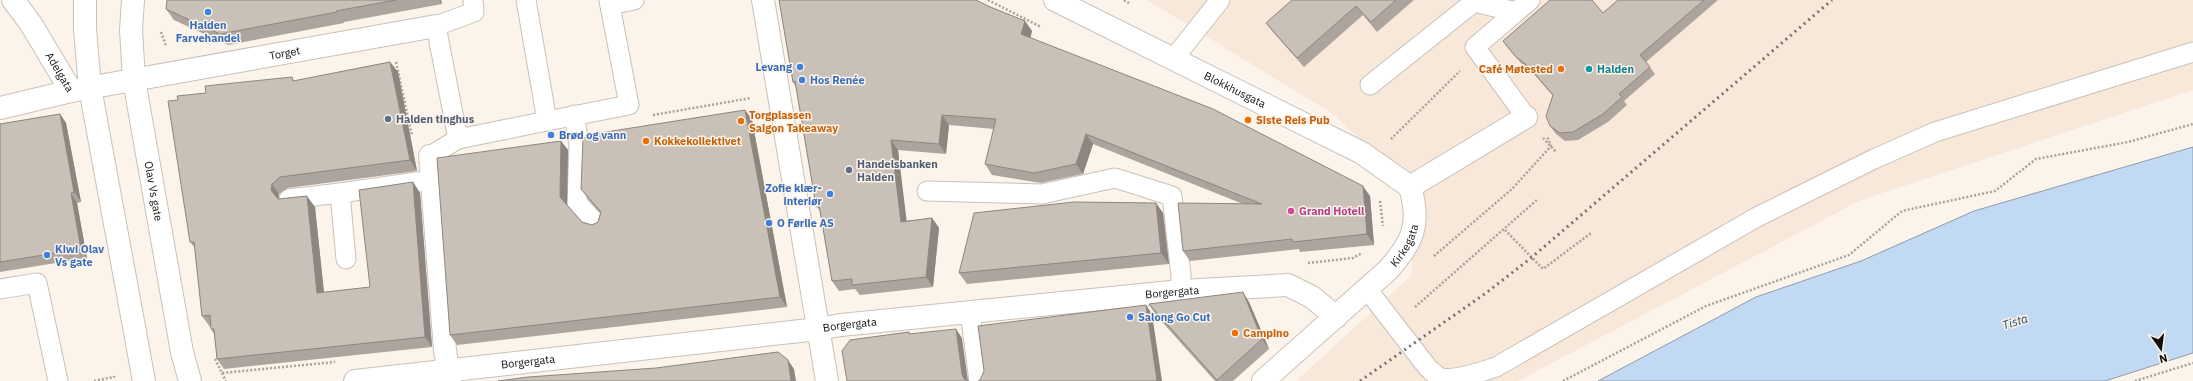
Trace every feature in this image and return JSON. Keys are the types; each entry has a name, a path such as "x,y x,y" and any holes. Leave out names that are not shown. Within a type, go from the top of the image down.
{"street":[{"name":"Adelgata","path":"13,0 80,89 134,80"},
{"path":"85,0 80,89 144,381"},
{"name":"Olav Vs gate","path":"133,0 131,30 134,80 182,352 190,381"},
{"path":"763,0 827,381"},
{"name":"Blokkhusgata","path":"1055,0 1362,153 1410,187"},
{"name":"Torget","path":"134,80 436,26"},
{"path":"0,108 80,89"},
{"path":"1410,187 1526,117"},
{"path":"430,156 445,350 450,376"},
{"name":"Kirkegata","path":"1263,381 1367,290 1388,270 1406,249 1414,228 1416,207 1410,187"},
{"name":"Borgergata","path":"355,381 450,376 841,325 1181,291 1288,285 1312,297 1336,317"}],"lane":[{"path":"458,139 436,26 474,12 473,0"},
{"path":"526,0 547,121"},
{"path":"430,156 458,139 629,105 610,2 634,0"},
{"path":"1174,58 1220,0"},
{"path":"1370,85 1474,2 1523,6"},
{"path":"1523,6 1475,48 1526,117"},
{"path":"1367,290 1428,368 1441,378 1449,381 1458,380 1496,367 1756,217 1874,158 1935,132 2193,52"},
{"path":"574,115 579,143 577,203 597,224"},
{"path":"927,191 1042,194 1116,178 1172,196 1181,275 1181,291"},
{"path":"289,199 417,182 431,182"},
{"path":"340,193 346,259"},
{"path":"0,289 37,283 58,381"},
{"path":"970,312 979,381"}],"path":[{"path":"1563,381 1706,306 1849,255 1902,211 1996,191 2036,159 2128,142 2193,124"},
{"path":"1395,324 1505,230 1538,199"},
{"path":"1505,230 1543,269 1591,233"},
{"path":"2135,381 2193,363"},
{"path":"94,381 114,377 113,370"},
{"path":"222,373 226,381"}],"shaded area":[{"path":"1147,0 2193,0 2193,90 1861,200 1518,381 1296,381 1412,275 1410,187 1333,114"}],"water":[{"name":"Tista","path":"2193,147 2193,353 2105,381 1598,381 1756,297 1861,261 1974,211"}],"building":[{"path":"167,0 396,0 220,34 166,9"},
{"path":"779,0 976,0 1025,21 1021,34 1213,109 1363,186 1367,234 1293,242 1292,239 1183,251 1178,203 1262,204 1086,134 1076,164 1034,173 985,164 996,119 942,115 939,144 891,140 901,222 932,218 926,277 852,285 852,279 832,281 819,205 816,206 795,81 793,82"},
{"path":"1292,0 1396,0 1371,22 1356,6 1297,58 1266,23"},
{"name":"Halden","path":"1550,0 1592,0 1603,13 1618,0 1704,0 1640,55 1650,67 1619,94 1622,97 1603,114 1573,132 1560,133 1550,126 1546,116 1553,95 1529,67 1515,56 1503,41"},
{"path":"390,62 410,160 280,177 272,184 271,190 278,199 307,196 317,293 370,287 359,190 413,182 425,337 217,359 214,329 211,329 210,315 202,316 194,242 190,242 168,101 178,100 177,96 206,93 205,86 292,77 293,81"},
{"path":"745,110 780,297 450,335 437,158 561,141 560,197 582,222 592,225 598,222 601,212 581,189 583,138 587,137 587,135"},
{"path":"60,114 74,192 71,193 81,249 0,262 0,124"},
{"path":"1074,202 1156,203 1161,253 959,273 974,213"},
{"path":"1243,292 1262,339 1217,380 1149,304"},
{"path":"1146,305 1157,381 978,381 980,380 984,371 978,326"},
{"path":"956,329 962,374 964,379 969,381 847,381 842,351 850,340 909,332 909,334"},
{"path":"778,352 788,360 791,381 498,381 528,377 656,368"}],"railway":[{"path":"1360,381 1486,293 1531,258 1832,0"}],"place":[{"name":"Halden Farvehandel","path":"208,12"},
{"name":"Levang","path":"800,67"},
{"name":"Café Møtested","path":"1561,69"},
{"name":"Halden","path":"1589,69"},
{"name":"Hos Renée","path":"802,80"},
{"name":"Halden tinghus","path":"388,119"},
{"name":"Siste Reis Pub","path":"1248,120"},
{"name":"Torgplassen Saigon Takeaway","path":"741,121"},
{"name":"Brød og vann","path":"551,135"},
{"name":"Kokkekollektivet","path":"646,141"},
{"name":"Handelsbanken Halden","path":"849,170"},
{"name":"Zofie klær- interiør","path":"830,194"},
{"name":"Grand Hotell","path":"1291,211"},
{"name":"O Førlie AS","path":"769,223"},
{"name":"Kiwi Olav Vs gate","path":"47,255"},
{"name":"Salong Go Cut","path":"1130,317"},
{"name":"Campino","path":"1235,333"}]}
